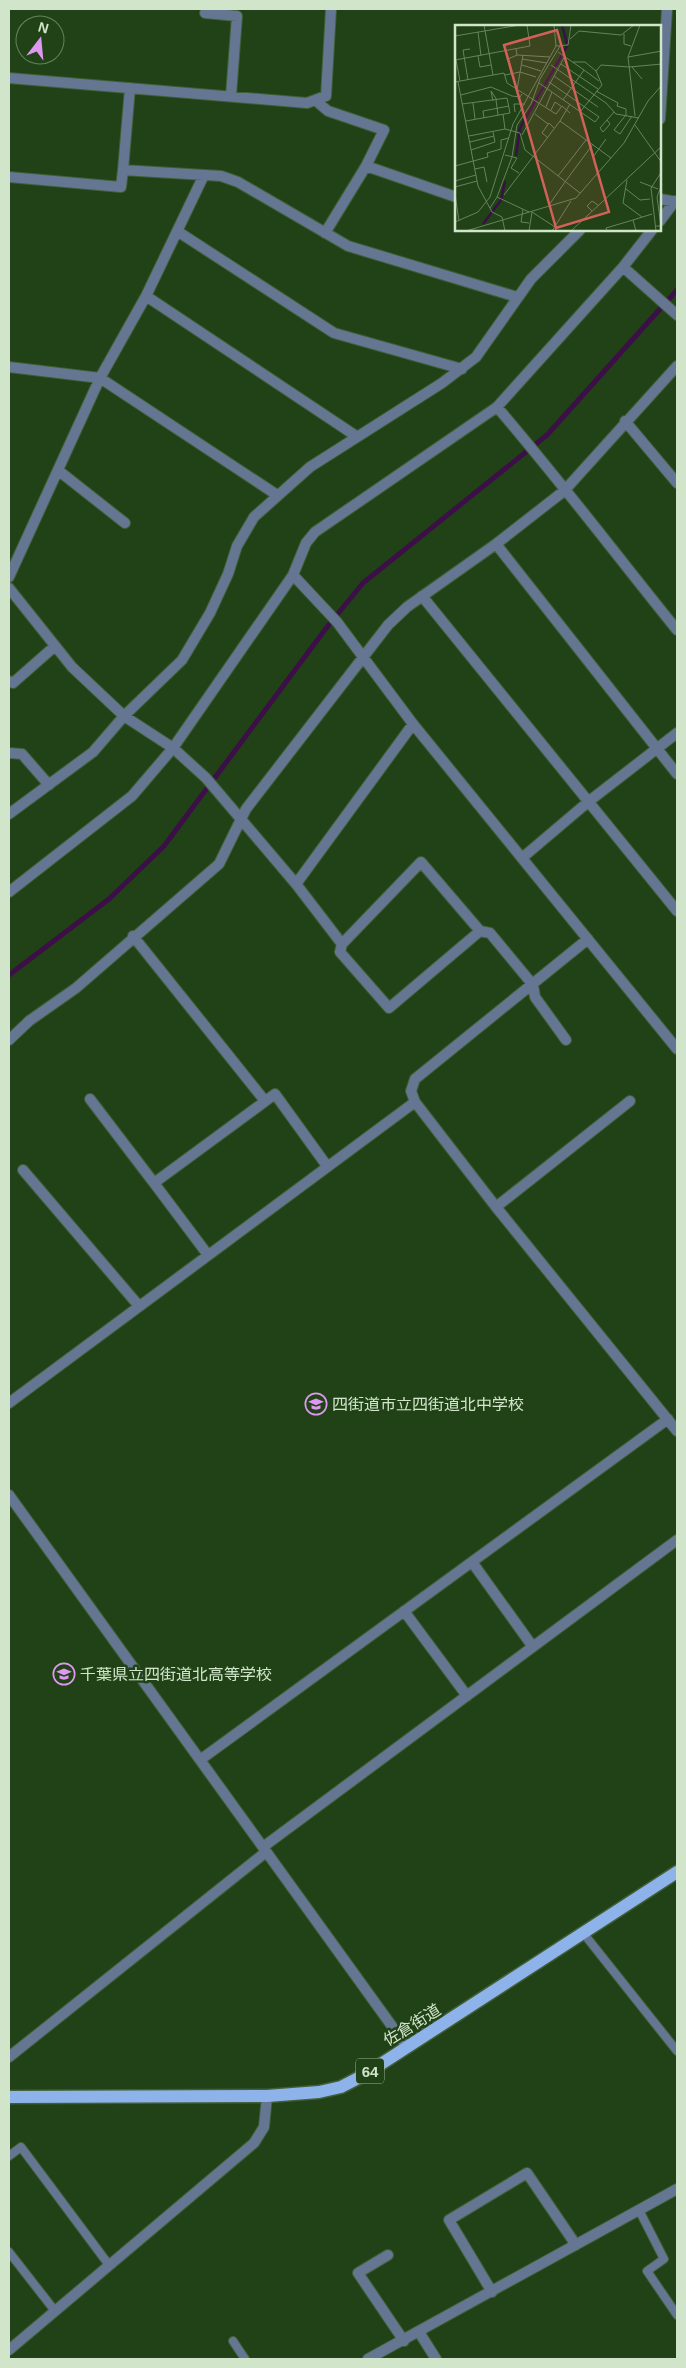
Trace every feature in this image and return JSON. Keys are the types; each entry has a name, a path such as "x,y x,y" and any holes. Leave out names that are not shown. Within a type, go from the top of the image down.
{"main road":[{"name":"佐倉街道","path":"9,2097 267,2096 319,2092 341,2087 584,1934 677,1872"}],"street":[{"path":"9,78 307,103 326,96 332,9"},
{"path":"661,103 667,9"},
{"path":"205,13 237,16 231,96"},
{"path":"9,178 121,187 130,88"},
{"path":"315,100 328,111 384,130 366,166 325,233"},
{"path":"366,166 455,197"},
{"path":"123,170 221,176 238,182 348,246 369,255 517,297"},
{"path":"9,577 100,378 146,296 204,175"},
{"path":"661,199 676,202 661,220"},
{"path":"9,814 93,752 124,716 182,660 210,612 228,574 237,546 254,517 310,468 356,436 462,369 476,357 531,279 579,231"},
{"path":"9,892 132,796 173,748 293,575 306,543 315,532 497,407 623,267 651,231"},
{"path":"177,232 334,333 462,369"},
{"path":"623,267 677,315"},
{"path":"146,296 356,436"},
{"path":"9,1040 30,1021 76,988 133,936 219,864 246,809 388,625 422,596 496,544 564,491 625,421 677,366"},
{"path":"9,367 100,378 277,495"},
{"path":"497,407 536,452 564,491 677,630"},
{"path":"625,421 677,482"},
{"path":"59,471 125,524"},
{"path":"496,544 677,774"},
{"path":"293,575 337,622 413,724 677,1050"},
{"path":"9,588 72,667 124,716 173,748 206,778 296,884 342,944"},
{"path":"422,596 677,911"},
{"path":"9,681 13,682 54,646"},
{"path":"296,884 413,724"},
{"path":"522,858 588,802 677,733"},
{"path":"9,752 22,754 49,785"},
{"path":"480,931 389,1008 340,952 342,944 421,862 480,931 490,933 534,985 535,997 566,1040"},
{"path":"133,936 265,1100"},
{"path":"588,939 534,985 415,1079 411,1091 415,1102 496,1207 677,1431"},
{"path":"154,1183 275,1094 327,1166"},
{"path":"90,1099 208,1255"},
{"path":"496,1207 630,1101"},
{"path":"9,1403 415,1102"},
{"path":"24,1170 139,1306"},
{"path":"200,1760 668,1419"},
{"path":"9,1495 407,2047"},
{"path":"9,2057 265,1850 467,1696 677,1540"},
{"path":"472,1562 533,1647"},
{"path":"404,1611 467,1696"},
{"path":"9,2350 254,2143 264,2126 267,2096"},
{"path":"492,2292 449,2220 527,2173 576,2245"},
{"path":"368,2359 404,2341 677,2189"},
{"path":"388,2256 358,2273 404,2341"},
{"path":"419,2332 436,2359"}],"lane":[{"path":"584,1934 677,2052"},
{"path":"9,2156 20,2147 109,2265"},
{"path":"639,2210 664,2259 647,2271 677,2315"},
{"path":"9,2252 55,2311"},
{"path":"233,2341 245,2359"}],"waterway":[{"path":"9,975 109,899 164,846 327,627 363,583 547,435 677,290"}],"place":[{"name":"四街道市立四街道北中学校","path":"316,1404"},
{"name":"千葉県立四街道北高等学校","path":"64,1674"}]}
